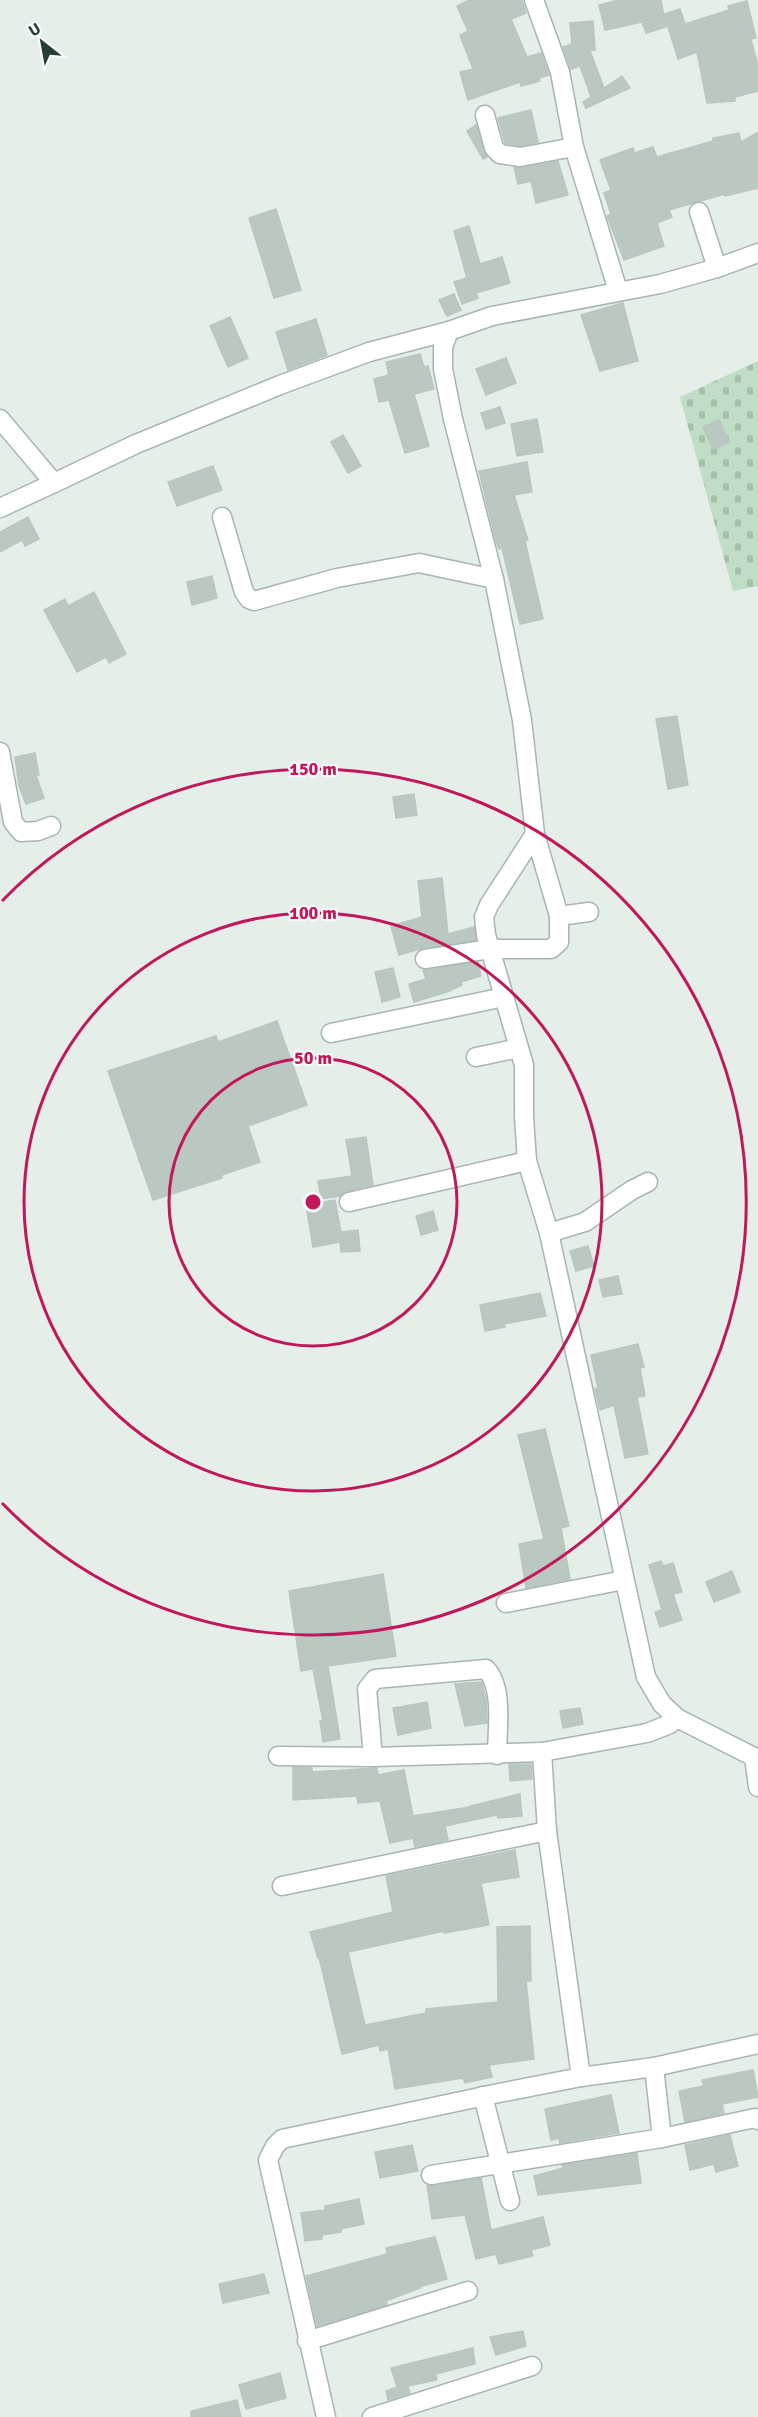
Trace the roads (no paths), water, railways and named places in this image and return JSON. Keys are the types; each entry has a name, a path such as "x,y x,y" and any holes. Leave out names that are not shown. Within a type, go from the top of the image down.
{"street":[{"path":"534,0 560,72 574,147 618,291"},
{"path":"485,115 494,148 500,154 520,157 574,147"},
{"path":"699,212 717,268"},
{"path":"0,507 136,444 279,385 369,352 449,331 492,316 660,284 717,268 758,253"},
{"path":"425,959 490,949 551,949 559,942 559,916 535,834 522,720 494,579 448,393 443,347 449,331"},
{"path":"0,419 54,483"},
{"path":"222,517 244,592 254,602 337,578 419,563 494,579"},
{"path":"0,752 13,822 21,832 38,831 51,826"},
{"path":"535,834 489,905 484,917 490,949 524,1065 527,1161 549,1233 646,1677 662,1704 676,1718 756,1758 758,1787"},
{"path":"559,916 589,912"},
{"path":"331,1033 504,997"},
{"path":"476,1057 519,1048"},
{"path":"349,1202 527,1161"},
{"path":"549,1233 585,1222 632,1190 648,1182"},
{"path":"506,1603 624,1580"},
{"path":"373,1757 367,1689 375,1679 486,1670 497,1688 497,1755"},
{"path":"278,1756 373,1757 542,1752 647,1733 670,1724 676,1718"},
{"path":"542,1752 547,1831 581,2077"},
{"path":"282,1886 547,1831"},
{"path":"327,2417 268,2160 275,2146 282,2139 483,2096 581,2077 654,2067 758,2044"},
{"path":"654,2067 662,2138"},
{"path":"483,2096 510,2201"},
{"path":"431,2175 662,2138 755,2118 758,2120"},
{"path":"308,2341 468,2291"},
{"path":"372,2417 532,2366"}]}
